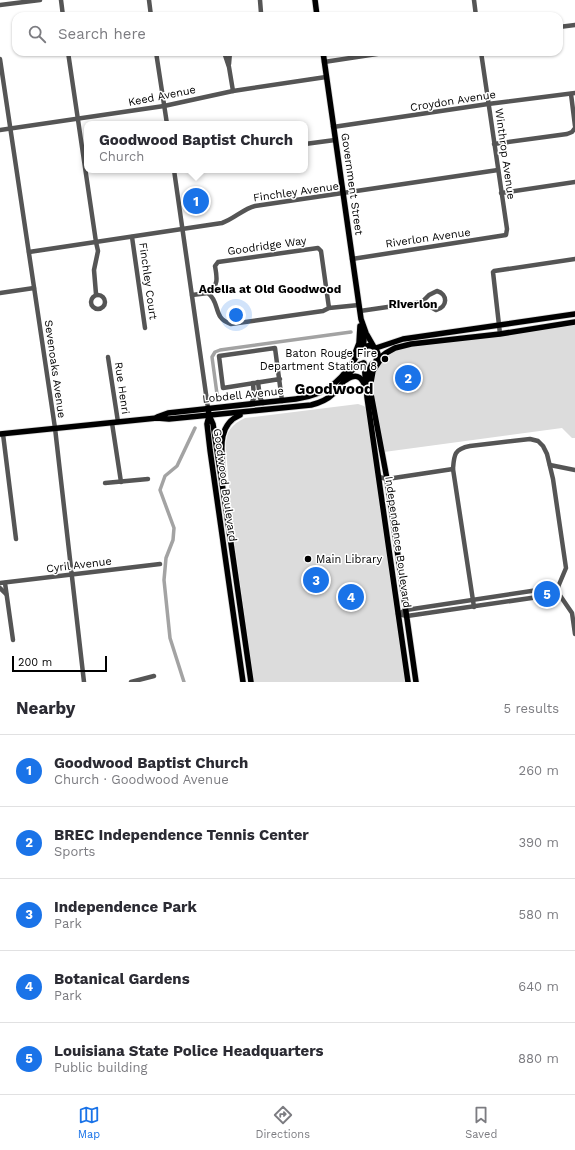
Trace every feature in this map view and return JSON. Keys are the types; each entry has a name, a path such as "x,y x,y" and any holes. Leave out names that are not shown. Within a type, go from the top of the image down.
{"main road":[{"path":"315,0 316,12"},
{"name":"Government Street","path":"323,56 359,308 361,319 370,341 375,348"},
{"path":"369,391 364,363 360,356 361,350 370,346 375,348 403,339 575,314"},
{"name":"Government Street","path":"361,319 360,326 364,338 361,350"},
{"path":"364,363 374,363 383,355 395,348 411,344 500,334 575,322"},
{"path":"353,362 359,343 360,326"},
{"path":"370,341 382,346"},
{"path":"369,391 368,376 378,354 375,348"},
{"name":"Lobdell Avenue","path":"157,418 168,413 296,400 317,394 329,388 342,377 361,350"},
{"path":"369,391 372,374 383,355"},
{"name":"Lobdell Avenue","path":"2,434 157,418 169,420 209,415 244,413 318,403 334,394 354,368 364,363"},
{"path":"345,380 351,376 358,377 369,391"},
{"path":"329,388 334,394"},
{"name":"Independence Boulevard","path":"369,391 369,406 408,682"},
{"name":"Independence Boulevard","path":"369,391 375,410 387,479 416,682"},
{"path":"296,400 297,407"},
{"path":"208,408 209,415"},
{"path":"226,508 221,441 224,429 229,422 236,416 244,413"},
{"name":"Goodwood Boulevard","path":"209,415 207,424 210,450 243,682"},
{"name":"Goodwood Boulevard","path":"209,415 213,424 251,682"},
{"path":"210,450 214,453 218,465"},
{"path":"230,594 235,608 240,609"},
{"path":"237,644 241,652 246,682"}],"street":[{"path":"0,6 40,0"},
{"path":"61,0 62,12"},
{"path":"149,0 151,12"},
{"path":"260,0 261,12"},
{"path":"474,0 476,12"},
{"path":"563,26 575,25"},
{"path":"69,56 84,156"},
{"path":"157,56 166,121"},
{"path":"225,56 234,91"},
{"path":"229,67 230,56"},
{"path":"324,62 364,56"},
{"name":"Winthrop Avenue","path":"482,56 507,229 506,235"},
{"name":"Sevenoaks Avenue","path":"0,59 54,428 72,575 82,682"},
{"name":"Keed Avenue","path":"0,130 79,120 164,106 234,91 326,77"},
{"path":"494,144 567,134 572,132 575,127 573,93"},
{"name":"Croydon Avenue","path":"334,127 573,93"},
{"path":"308,144 335,140"},
{"name":"Finchley Avenue","path":"29,252 222,223 230,220 251,207 498,170"},
{"path":"86,173 98,251 94,270 96,294"},
{"path":"174,173 208,408"},
{"path":"501,193 575,182"},
{"name":"Riverlon Avenue","path":"352,259 506,235"},
{"name":"Finchley Court","path":"132,237 145,328"},
{"name":"Goodridge Way","path":"208,293 215,287 217,282 215,266 220,261 319,248 321,251 329,308"},
{"path":"500,334 498,326 494,271 575,259"},
{"path":"0,293 34,288"},
{"path":"192,295 208,293 215,302 220,318 231,324 326,311 329,308 359,308 422,302 436,310 443,307 445,304 442,293 437,291 429,295 422,302"},
{"path":"280,379 223,388 219,356 275,348 280,379 282,401"},
{"name":"Rue Henri","path":"108,356 121,482"},
{"path":"255,383 263,403"},
{"path":"251,404 254,398 255,383"},
{"path":"2,434 16,539"},
{"path":"474,606 454,469 454,458 456,452 462,447 530,439 538,441 543,446 550,465 566,568 558,587 559,594 572,613 575,634"},
{"path":"550,465 575,470"},
{"path":"379,477 387,479 454,469"},
{"path":"105,483 148,479"},
{"path":"383,506 391,504"},
{"path":"220,523 228,522"},
{"path":"388,538 395,537"},
{"name":"Cyril Avenue","path":"2,583 160,564"},
{"path":"2,583 6,594 13,640"},
{"path":"406,613 472,600 558,587"},
{"path":"0,588 6,594"},
{"path":"398,614 474,606 559,594"},
{"path":"402,648 411,646"},
{"path":"131,682 154,676"}],"shaded area":[{"path":"575,324 575,438 572,438 562,428 384,452 372,383 379,366 390,354 401,348"},
{"path":"358,404 364,406 368,411 407,682 254,682 232,525 226,438 232,427 245,418"}],"waterway":[{"path":"217,394 212,357 215,352 220,350 351,332"},
{"path":"184,682 170,638 164,580 166,558 173,540 174,528 160,490 165,476 177,466 195,428"}],"place":[{"name":"Goodwood Baptist Church","path":"196,201"},
{"name":"Baton Rouge Fire Department Station 8","path":"385,359"},
{"name":"BREC Independence Tennis Center","path":"408,378"},
{"name":"Main Library","path":"308,559"},
{"name":"Independence Park","path":"316,580"},
{"name":"Louisiana State Police Headquarters","path":"547,594"},
{"name":"Botanical Gardens","path":"351,597"}],"district":[{"name":"Adelia at Old Goodwood","path":"270,289"},
{"name":"Riverlon","path":"413,304"},
{"name":"Goodwood","path":"334,389"}]}
